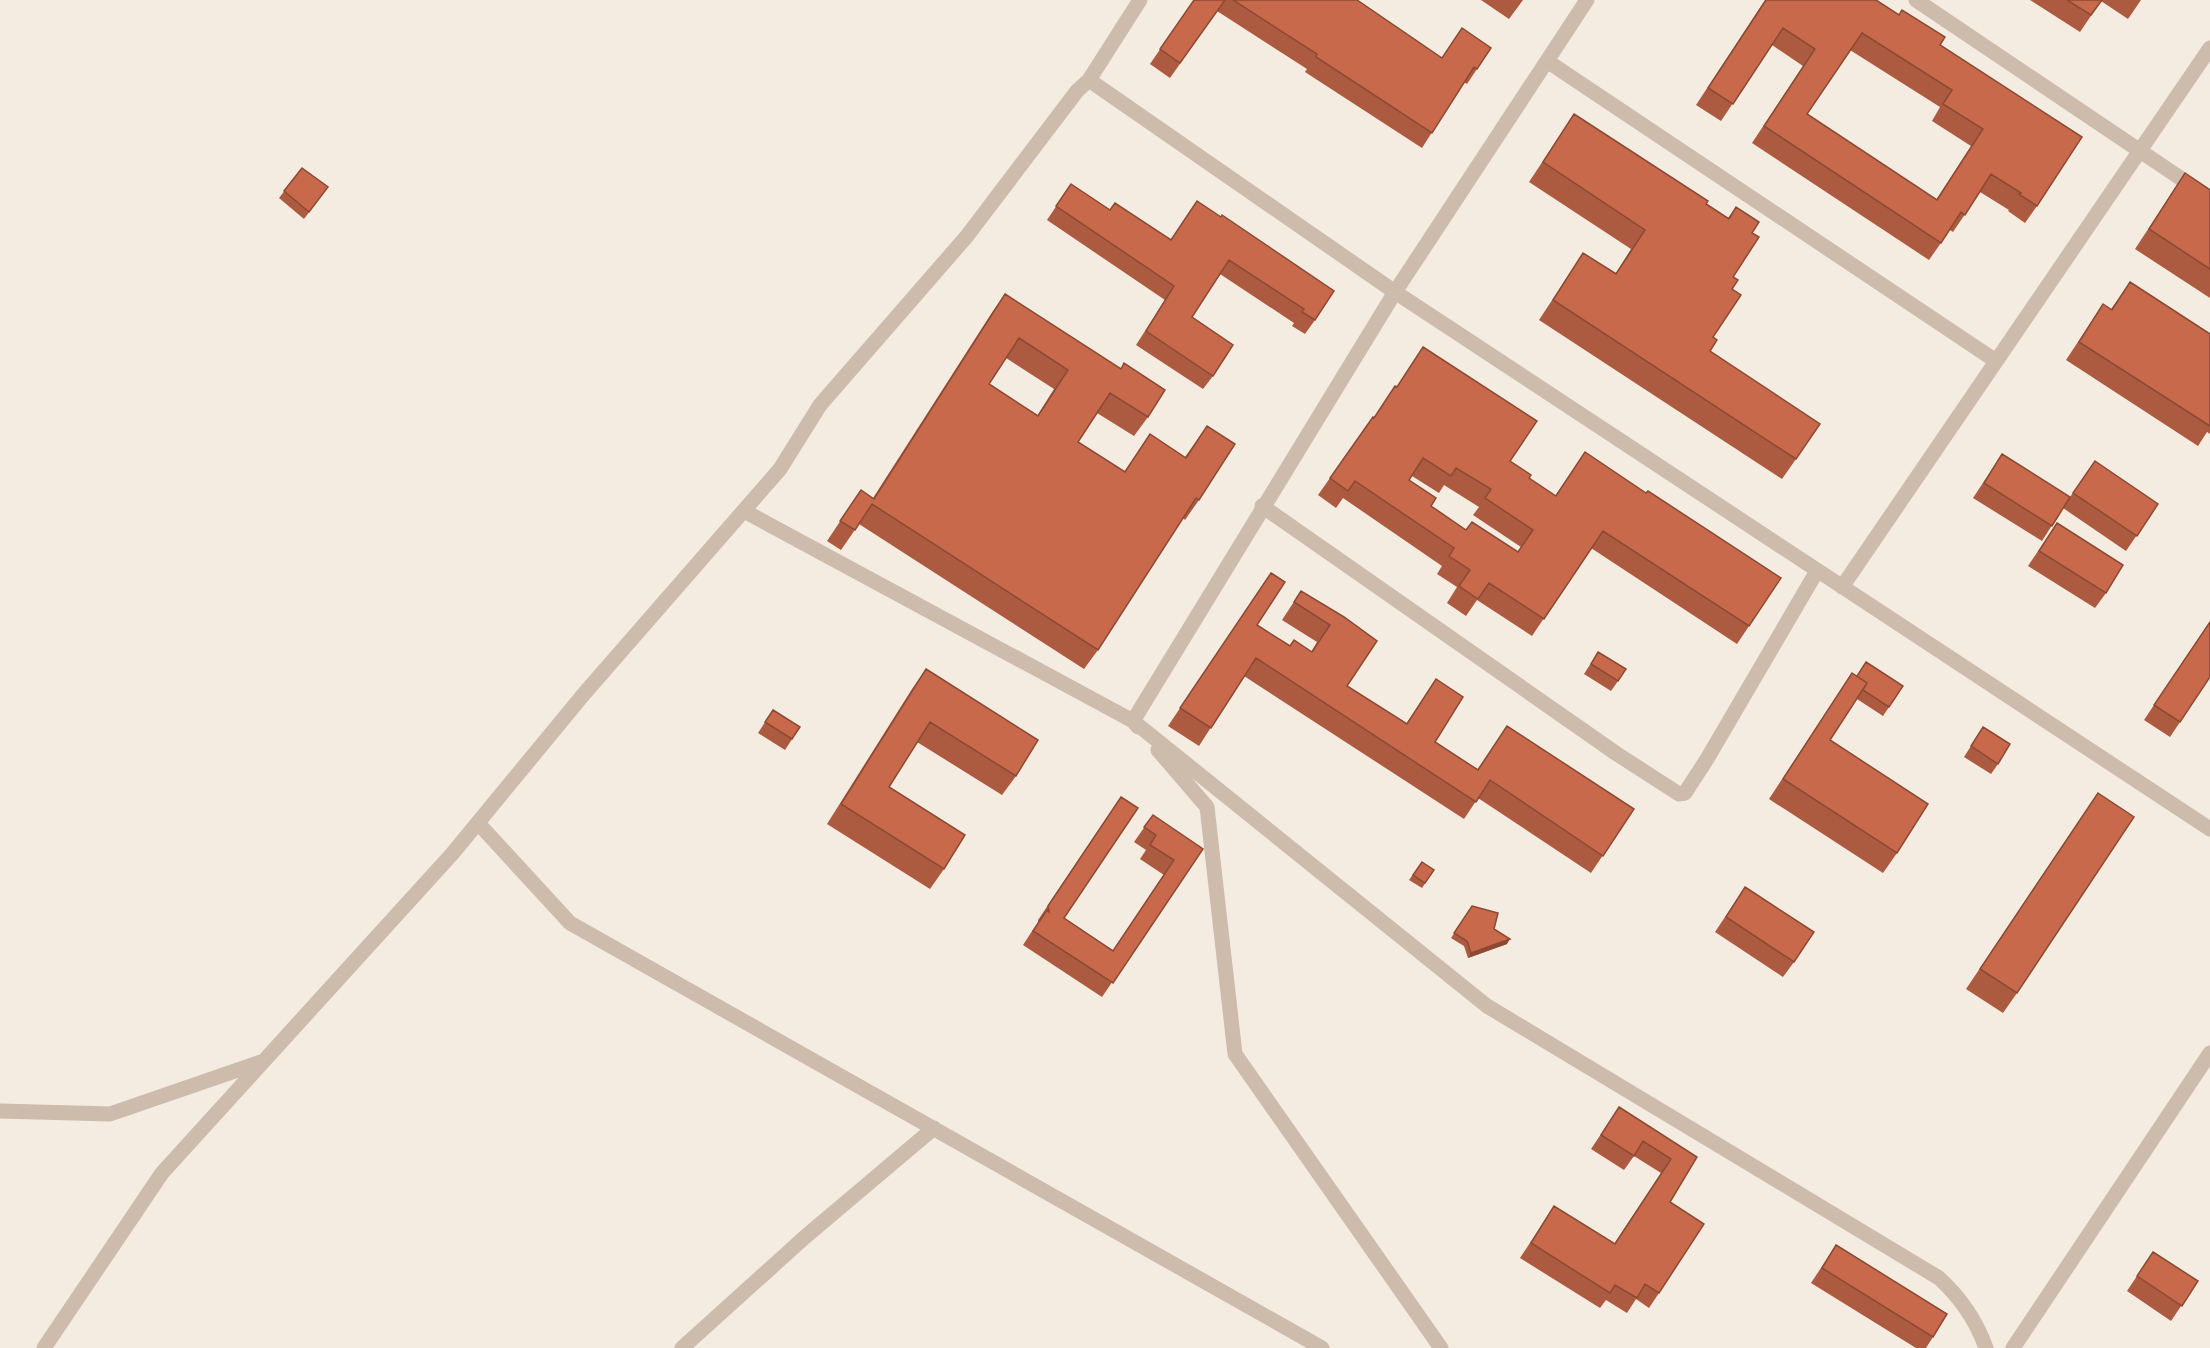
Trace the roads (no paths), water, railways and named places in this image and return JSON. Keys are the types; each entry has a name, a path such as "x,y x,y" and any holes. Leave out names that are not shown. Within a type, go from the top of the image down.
{"street":[{"path":"44,1348 162,1173 452,854 583,695 780,470 820,405 968,236 1077,91 1089,80 1140,0"},
{"path":"1133,721 1395,291 1587,0"},
{"path":"1916,0 2210,198"},
{"path":"1842,587 2210,48"},
{"path":"1547,61 1996,361"},
{"path":"1089,80 1395,291 2210,829"},
{"path":"1262,506 1617,754 1679,794 1685,793 1707,759 1817,571"},
{"path":"744,511 1133,721 1486,1006 1932,1273 1964,1303 1986,1348"},
{"path":"1133,721 1207,807 1234,1054 1442,1348"},
{"path":"478,823 570,923 1322,1348"},
{"path":"2013,1348 2210,1053"},
{"path":"0,1111 110,1114 264,1061"},
{"path":"682,1348 805,1237 934,1128"}]}
